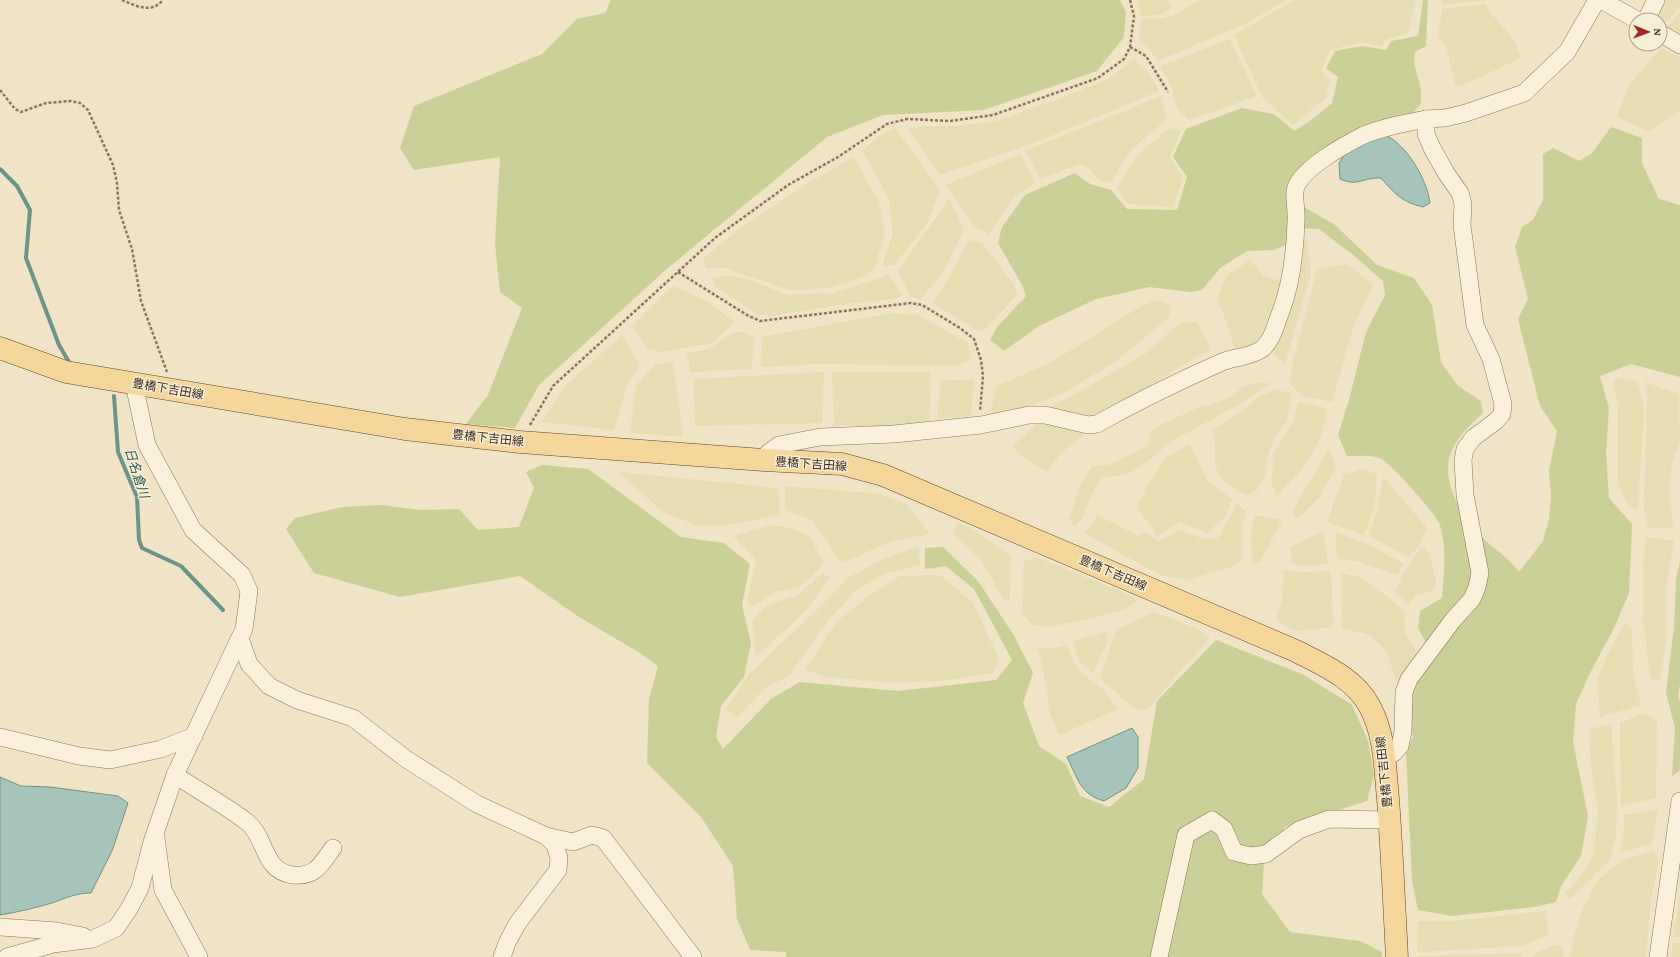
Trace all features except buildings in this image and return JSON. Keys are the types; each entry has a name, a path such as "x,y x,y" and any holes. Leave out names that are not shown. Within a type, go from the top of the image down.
{"main road":[{"name":"豊橋下吉田線","path":"0,348 66,372 405,429 520,442 764,460 842,464 883,475 1296,651 1332,669 1351,682 1370,706 1380,730 1384,755 1390,820 1397,957"}],"street":[{"path":"764,460 768,454 779,445 820,436 894,434 981,425 1029,415 1045,415 1088,425 1097,424 1144,398 1217,365 1262,349 1271,337 1288,288 1297,220 1295,191 1298,183 1305,174 1324,159 1364,135 1395,125 1445,118 1466,113 1524,93 1567,52 1597,0"},
{"path":"1601,0 1628,15"},
{"path":"1650,12 1656,0"},
{"path":"1668,38 1680,45"},
{"path":"1384,755 1394,752 1400,746 1403,731 1404,692 1409,679 1453,620 1472,599 1477,587 1480,573 1465,495 1463,460 1465,449 1473,438 1496,421 1502,414 1503,404 1490,359 1475,325 1462,225 1464,204 1460,193 1446,173 1432,148 1426,134 1426,120"},
{"path":"7,957 53,944 93,939 116,928 129,909 140,888 155,832 175,776 244,629 249,591 242,575 193,530 147,445 134,384"},
{"path":"240,638 249,664 269,686 297,700 352,718 406,759 477,804 546,836 573,842 592,835 603,838 693,957"},
{"path":"0,737 79,756 110,760 161,749 194,736"},
{"path":"175,776 248,823 274,868 285,874 299,875 316,871 333,848"},
{"path":"1658,957 1678,825 1680,801"},
{"path":"1159,957 1186,835 1212,820 1224,829 1234,852 1251,856 1266,854 1299,830 1329,819 1390,820"},
{"path":"155,832 163,890 199,957"},
{"path":"502,957 507,943 517,924 558,870 559,858 555,845 546,836"},
{"path":"0,927 77,933 93,939"}],"path":[{"path":"122,0 144,9 154,7 163,0"},
{"path":"520,442 553,386 715,238 788,185 838,157 886,124 906,119 950,121 993,115 1098,78 1124,59 1130,47 1134,16 1130,0"},
{"path":"1130,47 1146,56 1168,92"},
{"path":"0,90 15,109 21,112 29,111 46,103 71,101 80,103 88,110 113,165 117,182 119,210 132,249 141,301 167,371 170,390"},
{"path":"678,272 747,315 760,321 911,303 922,305 960,328 974,339 983,376 980,406 981,425"}],"shaded area":[{"path":"1138,0 1167,0 1172,7 1161,15 1141,16"},
{"path":"1200,0 1286,0 1249,22 1158,61 1148,47 1139,42 1141,19 1158,19 1172,16"},
{"path":"1294,0 1416,0 1408,33 1388,39 1380,46 1362,42 1330,50 1321,71 1330,80 1326,98 1293,125 1262,97 1234,35"},
{"path":"1441,0 1488,0 1442,5"},
{"path":"1660,0 1680,0 1680,5 1668,21 1668,12 1656,12"},
{"path":"1485,4 1492,15 1513,38 1521,58 1459,87 1456,86 1445,44 1438,38 1442,9"},
{"path":"1680,12 1680,35 1668,27"},
{"path":"1230,39 1257,96 1189,120 1177,109 1172,88 1160,66"},
{"path":"1658,52 1668,52 1680,58 1680,110 1649,132 1617,117 1629,85"},
{"path":"1134,59 1149,73 1159,91 1034,143 940,175 908,129 920,126 957,126 996,121 1061,98 1110,78"},
{"path":"1161,96 1167,119 1131,150 1112,180 1102,182 1089,168 1079,164 1041,179 1025,151"},
{"path":"895,128 940,190 927,224 894,265 882,266 893,233 889,198 862,151 879,136"},
{"path":"1170,128 1181,131 1170,157 1183,178 1173,207 1128,204 1117,189 1136,156"},
{"path":"1021,154 1035,182 1014,197 989,234 974,226 946,185"},
{"path":"854,157 880,204 885,233 875,267 865,276 830,288 789,290 724,268 706,268 703,259 739,229 810,182"},
{"path":"949,199 964,229 942,274 920,300 910,296 898,271"},
{"path":"1300,237 1307,241 1311,274 1285,364 1273,354"},
{"path":"969,240 982,243 1014,285 1017,295 983,331 976,330 933,303 951,274"},
{"path":"1250,260 1264,276 1282,281 1262,335 1249,347 1235,349 1227,323 1217,299 1226,276"},
{"path":"1347,264 1373,285 1353,328 1332,402 1303,396 1290,384 1293,361 1317,270"},
{"path":"730,275 751,280 787,295 834,293 889,275 903,295 895,299 853,303 770,316 757,314 715,286 712,279"},
{"path":"673,286 711,303 734,322 712,343 662,352 648,349 632,326"},
{"path":"1158,300 1172,306 1168,318 1116,361 1066,392 1023,408 995,415 991,410 997,386 1052,362 1143,305"},
{"path":"891,313 918,315 968,343 970,360 956,366 818,364 761,367 762,337"},
{"path":"1197,322 1211,348 1103,414 1084,418 1049,411 1051,406 1081,391 1145,354 1180,323"},
{"path":"741,331 754,337 752,369 690,372 687,353 709,349 731,334"},
{"path":"622,335 640,365 628,382 614,430 542,422 565,386"},
{"path":"673,362 683,437 630,433 636,385 656,364"},
{"path":"824,372 822,423 695,426 694,379"},
{"path":"832,372 931,372 929,421 894,427 834,425"},
{"path":"1620,378 1637,381 1644,407 1638,510 1627,504 1618,485 1618,406 1613,382"},
{"path":"974,379 971,416 937,419 941,381"},
{"path":"1261,382 1269,384 1238,405 1170,442 1147,462 1128,474 1102,478 1093,491 1082,519 1074,526 1069,519 1081,483 1093,466 1108,465 1148,446 1150,434 1156,427 1201,406 1211,405 1230,397 1243,387"},
{"path":"1645,382 1679,394 1680,442 1672,463 1669,489 1673,528 1648,528 1644,509 1647,400"},
{"path":"1276,389 1292,394 1287,421 1277,435 1268,453 1266,473 1258,489 1247,496 1221,479 1215,466 1215,444 1212,430 1244,410 1257,398"},
{"path":"1299,402 1327,409 1321,437 1301,471 1277,495 1272,485 1273,455 1293,421"},
{"path":"1042,421 1080,430 1084,435 1061,453 1047,472 1017,453 1013,446 1037,423"},
{"path":"1190,444 1207,481 1232,499 1225,517 1207,533 1180,522 1158,536 1137,507 1146,488 1166,458"},
{"path":"1329,448 1336,467 1320,497 1304,513 1295,518 1293,511"},
{"path":"1363,469 1377,474 1375,504 1364,535 1327,522 1344,475"},
{"path":"618,472 778,488 780,515 724,526 696,525 663,512"},
{"path":"1383,477 1427,528 1418,548 1408,557 1369,536 1378,507"},
{"path":"785,486 880,494 906,504 930,534 892,541 842,563 812,520 785,510"},
{"path":"1237,504 1246,511 1242,525 1242,559 1232,567 1186,580 1160,575 1085,533 1098,515 1138,536 1145,532 1159,541 1180,530 1203,539 1218,538"},
{"path":"1255,515 1282,520 1260,563 1252,563 1251,533"},
{"path":"957,522 972,529 1011,556 1010,600 1003,599 981,560 954,534"},
{"path":"772,525 791,528 809,536 824,562 813,576 798,587 775,592 752,607 747,602 756,560 733,536"},
{"path":"1323,531 1328,563 1307,566 1291,563 1291,547"},
{"path":"1335,532 1370,545 1404,564 1397,575 1357,561 1337,559"},
{"path":"1646,537 1674,541 1666,588 1666,641 1660,680 1650,679 1643,618 1643,565"},
{"path":"1422,546 1429,553 1436,581 1434,590 1416,596 1408,604 1395,592 1403,574"},
{"path":"919,548 920,565 884,574 855,591 821,629 790,675 765,688 737,718 726,708 751,672 822,605 848,578 885,558 911,549"},
{"path":"1036,557 1127,594 1138,601 1126,609 1096,617 1049,627 1032,625 1022,614 1024,561"},
{"path":"1284,570 1299,572 1331,571 1333,627 1295,631 1276,620 1282,601"},
{"path":"822,573 830,577 808,608 762,652 756,654 752,620 767,605 798,595"},
{"path":"1341,573 1360,577 1396,603 1404,612 1405,632 1417,653 1413,665 1400,685 1397,683 1386,651 1370,635 1342,628"},
{"path":"940,575 973,603 999,659 993,673 950,680 895,683 826,677 805,670 836,622 869,596 900,576"},
{"path":"1154,612 1198,629 1210,638 1147,709 1136,710 1100,678 1116,630"},
{"path":"1625,623 1632,628 1633,675 1641,705 1600,717 1597,680 1607,655"},
{"path":"1106,632 1108,640 1093,673 1079,662 1073,641"},
{"path":"1066,645 1078,670 1105,691 1118,709 1059,735 1049,710 1046,683 1038,648 1054,648"},
{"path":"1645,713 1657,721 1656,798 1621,806 1620,723"},
{"path":"1611,724 1617,800 1616,837 1609,861 1570,899 1565,893 1581,876 1593,857 1598,811 1591,768 1589,729"},
{"path":"1658,809 1652,844 1620,852 1624,833 1624,815"},
{"path":"1654,851 1659,861 1651,899 1646,957 1571,957 1573,939 1583,908 1599,879 1624,859"},
{"path":"1680,892 1680,937 1673,937"},
{"path":"1545,911 1549,935 1523,946 1417,952 1418,921 1451,921"},
{"path":"1673,943 1680,944 1680,957 1671,957"},
{"path":"1553,945 1563,946 1563,957 1533,957 1534,954"},
{"path":"1522,953 1521,957 1418,957 1418,956"}],"green space":[{"path":"611,0 1120,0 1126,12 1124,37 1097,71 984,110 883,115 827,137 669,267 539,385 515,428 466,424 488,395 522,308 500,292 495,243 500,157 414,170 400,148 414,106 542,54 577,19 605,13"},
{"path":"1423,0 1428,0 1426,46 1415,52 1414,63 1421,89 1421,103 1413,114 1296,181 1302,206 1334,224 1377,265 1414,278 1432,305 1441,362 1458,386 1481,401 1483,413 1462,435 1452,450 1448,461 1450,486 1461,509 1475,530 1511,562 1519,572 1543,541 1549,519 1551,496 1549,471 1557,431 1540,406 1518,319 1528,299 1515,247 1522,227 1533,220 1543,200 1543,154 1553,148 1579,161 1592,153 1611,127 1642,138 1642,163 1659,199 1680,205 1680,377 1631,364 1600,376 1609,408 1606,453 1609,498 1632,524 1629,593 1615,626 1589,675 1576,704 1573,742 1588,816 1581,856 1561,886 1556,902 1535,907 1452,916 1418,910 1412,881 1406,753 1413,736 1409,711 1412,685 1426,664 1425,641 1418,628 1420,611 1442,598 1444,580 1444,543 1440,525 1431,511 1414,491 1388,464 1375,457 1347,456 1338,435 1350,396 1366,332 1385,295 1383,281 1357,258 1319,229 1300,228 1288,244 1274,250 1247,251 1220,268 1202,290 1190,292 1149,287 1096,299 1039,326 1004,351 990,340 997,327 1026,296 1022,285 998,243 1002,227 1025,195 1075,173 1090,184 1111,190 1127,209 1177,210 1187,177 1173,157 1186,129 1242,108 1274,114 1294,131 1310,121 1332,103 1338,77 1326,68 1335,51 1362,46 1386,50 1391,41 1418,36"},
{"path":"542,465 588,469 681,537 724,543 750,564 742,605 751,643 744,677 721,706 716,737 723,749 771,699 800,682 898,691 996,680 1012,660 974,589 946,566 925,569 925,548 943,547 978,581 1013,634 1033,673 1023,703 1039,746 1066,764 1080,796 1109,807 1144,779 1157,701 1216,640 1304,675 1352,705 1368,741 1374,775 1367,801 1285,827 1264,863 1262,894 1290,932 1360,941 1382,952 1382,957 786,957 786,952 750,950 737,919 733,866 701,817 647,763 649,699 658,666 640,653 579,617 520,576 400,597 314,573 286,529 295,518 342,507 381,505 420,510 459,509 478,530 519,527 534,488 526,472"},
{"path":"1680,561 1680,684 1678,696 1680,702 1680,768 1679,771 1672,776 1675,728 1666,693 1674,627 1676,579"}],"water":[{"path":"1383,134 1400,145 1414,163 1425,183 1430,203 1423,207 1404,200 1399,197 1381,178 1356,182 1340,179 1339,163 1347,151"},
{"path":"1132,728 1138,737 1138,768 1126,788 1104,801 1096,798 1081,785 1067,757"},
{"path":"0,777 21,786 50,787 118,796 128,803 112,851 91,893 76,895 39,907 0,915"}],"waterway":[{"name":"日名倉川","path":"0,169 17,186 30,210 26,258 59,345 69,362"},
{"name":"日名倉川","path":"114,396 118,452 137,497 139,540 142,548 181,566 223,610"}]}
